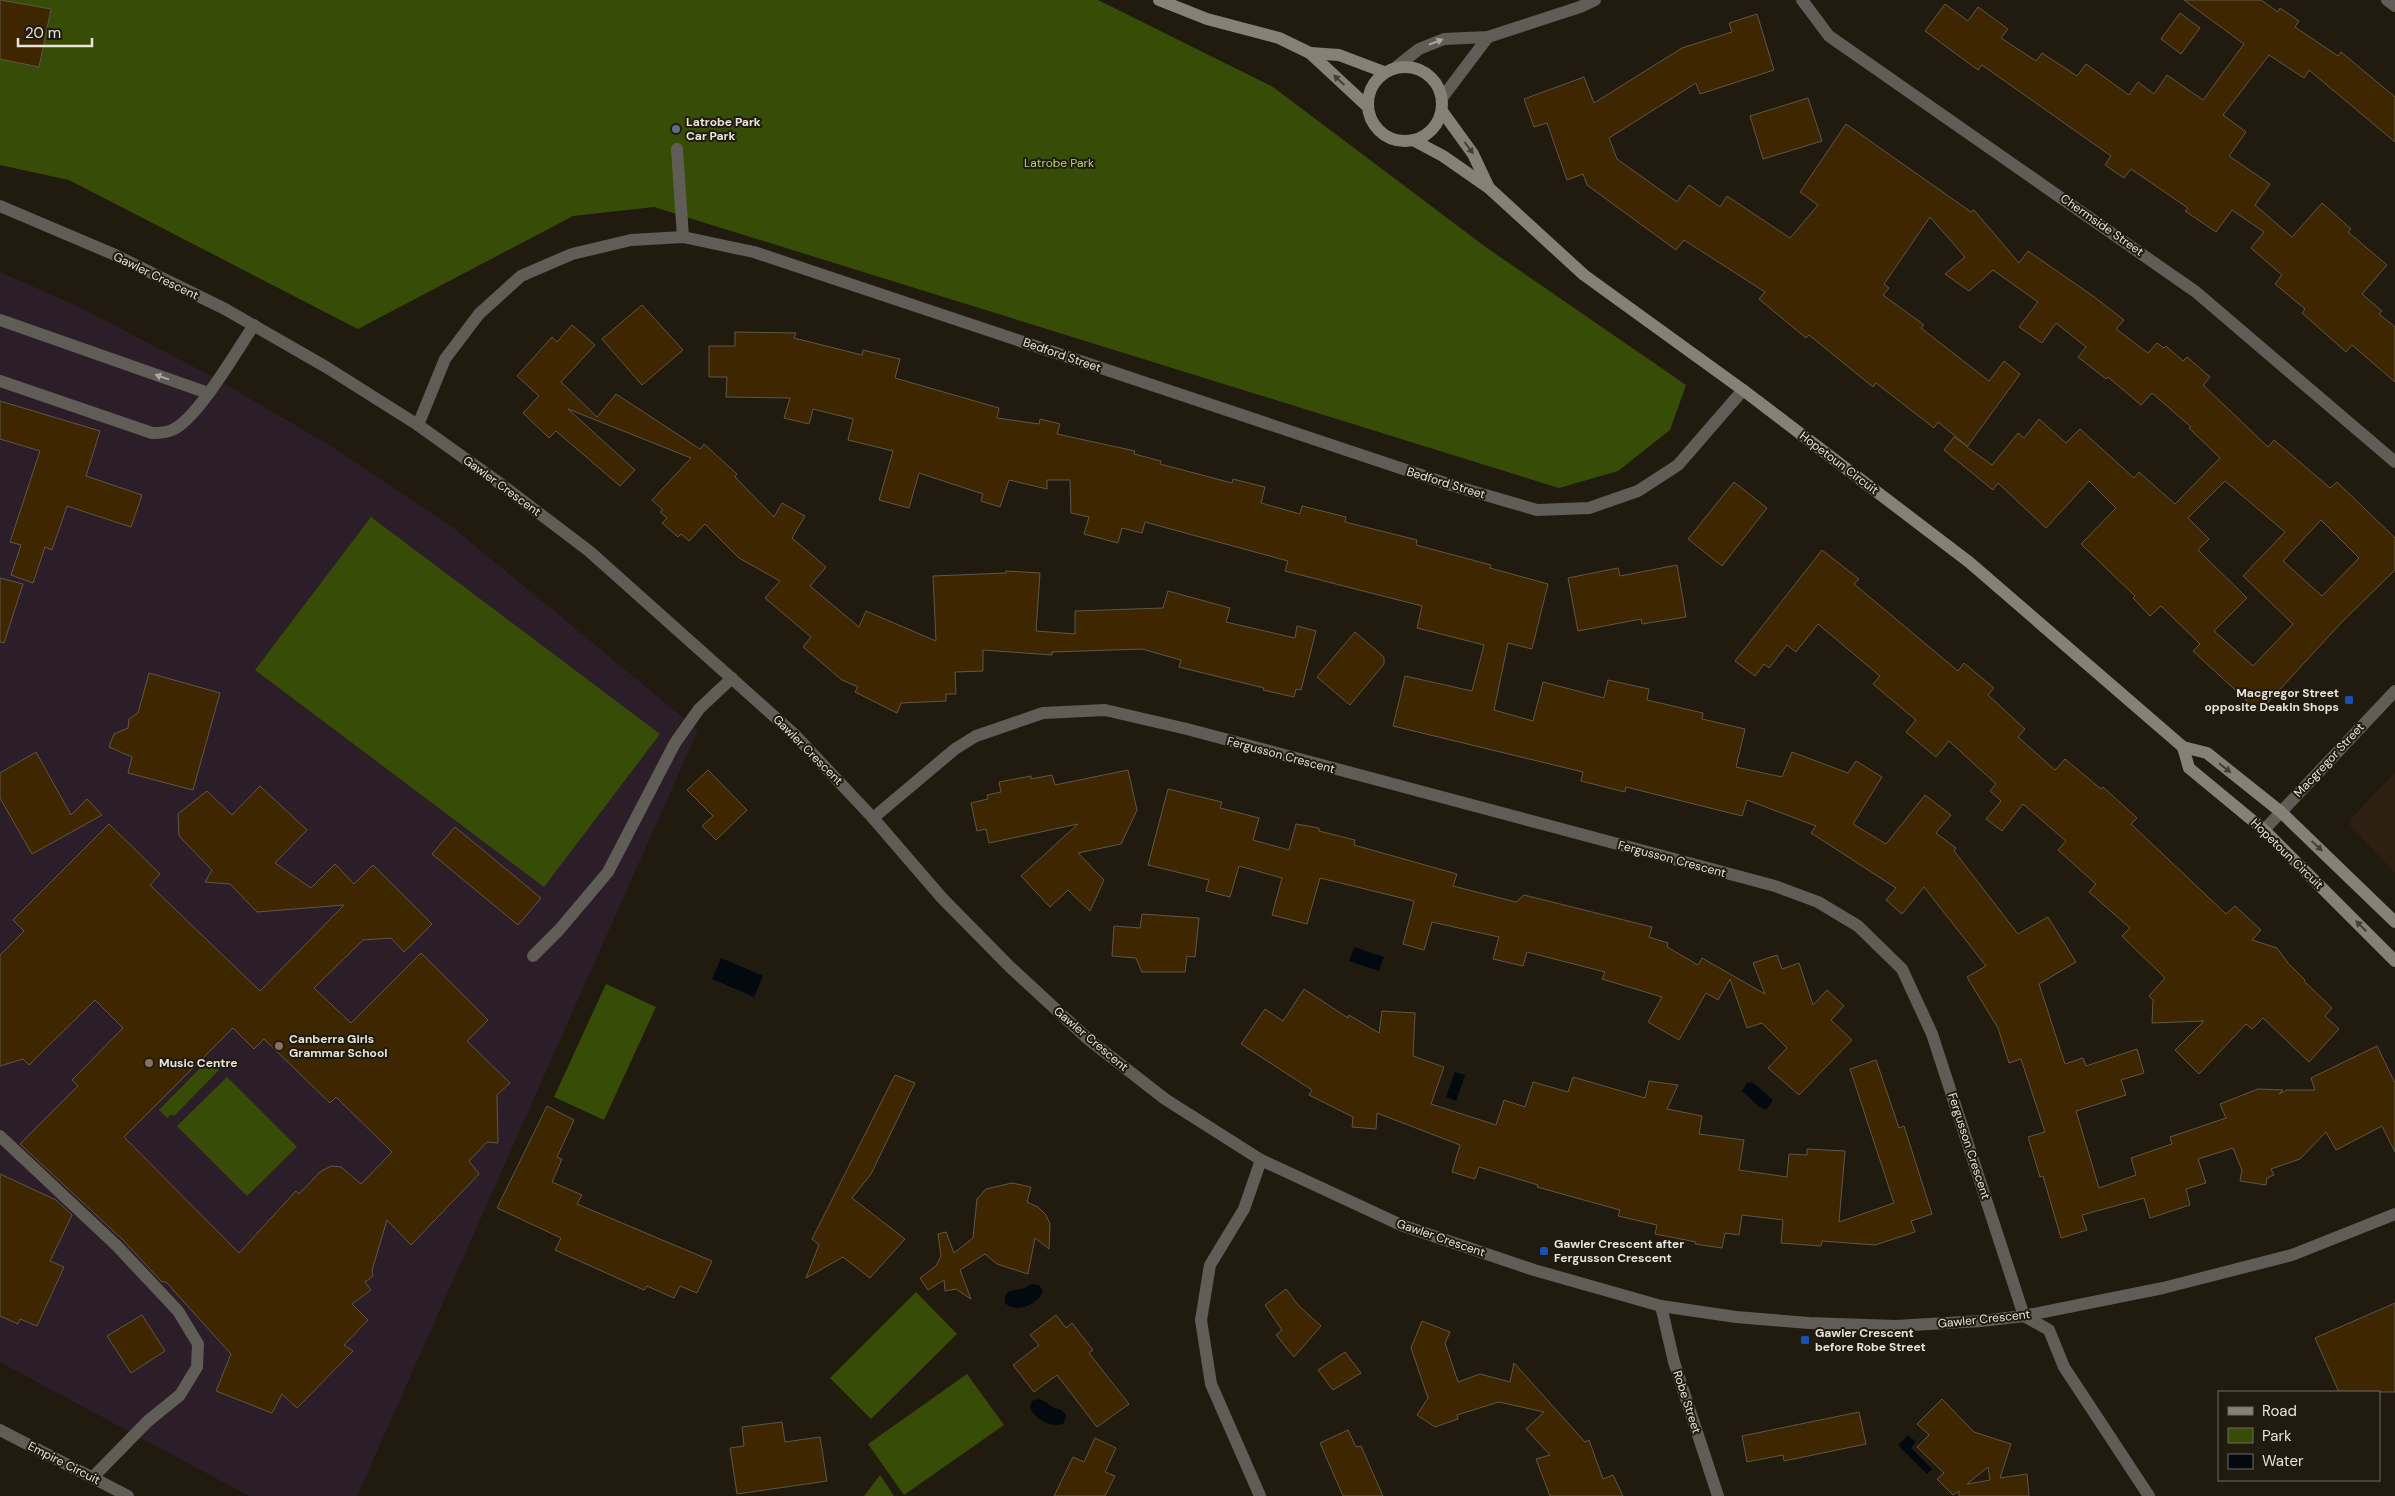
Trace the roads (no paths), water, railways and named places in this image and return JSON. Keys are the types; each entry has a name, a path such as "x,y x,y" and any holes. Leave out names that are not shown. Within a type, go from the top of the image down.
{"main road":[{"path":"1159,0 1207,19 1279,38 1310,53 1367,106"},
{"path":"1310,53 1338,55 1390,70 1408,67 1420,70 1431,76 1438,86 1442,105 1432,130 1413,140 1400,141 1385,136 1376,128 1369,116 1367,106 1369,93 1375,81 1390,70"},
{"name":"Hopetoun Circuit","path":"1442,105 1473,154 1489,188"},
{"name":"Hopetoun Circuit","path":"1413,140 1443,156 1489,188 1584,275 1743,390 1969,562 2183,747 2207,753 2281,812 2395,922"},
{"name":"Hopetoun Circuit","path":"2183,747 2189,768 2264,830 2395,961"}],"street":[{"path":"1390,70 1419,49 1444,39 1488,37 1595,0"},
{"name":"Chermside Street","path":"1802,0 1829,36 2196,292 2395,462"},
{"path":"2387,0 2395,6"},
{"path":"1442,105 1488,37"},
{"path":"677,149 683,237"},
{"name":"Gawler Crescent","path":"0,206 113,254 254,325 326,367 418,425 589,551 795,735 874,818 942,898 1010,967 1088,1039 1165,1099 1261,1160 1401,1224 1534,1270 1661,1306 1763,1319 1886,1326 1981,1321 2024,1316 2162,1288 2292,1256 2395,1214"},
{"name":"Bedford Street","path":"418,425 445,359 479,314 521,276 572,254 631,240 683,237 754,252 1451,485 1537,510 1589,508 1638,491 1678,465 1743,390"},
{"path":"0,320 208,393"},
{"path":"0,381 152,433 172,430 190,416 208,393 254,325"},
{"path":"533,956 559,930 608,872 675,743 699,709 732,678"},
{"name":"Macgregor Street","path":"2264,830 2395,691"},
{"name":"Fergusson Crescent","path":"874,818 955,749 976,736 1043,713 1105,710 1187,729 1775,886 1818,902 1858,926 1877,944 1902,969 1918,1000 1932,1034 2024,1316"},
{"path":"0,1136 117,1246 178,1311 198,1344 197,1367 180,1395 148,1421 93,1477"},
{"path":"1260,1496 1211,1384 1201,1320 1210,1264 1244,1209 1261,1160"},
{"name":"Robe Street","path":"1661,1306 1674,1362 1718,1496"},
{"path":"2024,1316 2049,1330 2064,1368 2149,1496"},
{"name":"Empire Circuit","path":"0,1430 128,1496"}],"water":[{"path":"1354,947 1384,957 1379,971 1349,961"},
{"path":"721,958 763,976 754,997 712,979"},
{"path":"1455,1072 1465,1075 1456,1101 1446,1097"},
{"path":"1752,1082 1773,1100 1766,1110 1758,1106 1742,1091 1747,1083"},
{"path":"1032,1284 1039,1285 1043,1291 1032,1304 1015,1308 1005,1303 1007,1293"},
{"path":"1038,1399 1054,1408 1062,1410 1066,1415 1064,1423 1054,1425 1039,1419 1030,1407 1032,1401"},
{"path":"1908,1435 1916,1442 1911,1448 1932,1469 1927,1474 1898,1445"}],"place":[{"name":"Latrobe Park Car Park","path":"676,129"},
{"name":"Macgregor Street opposite Deakin Shops","path":"2349,700"},
{"name":"Canberra Girls Grammar School","path":"279,1046"},
{"name":"Music Centre","path":"149,1063"},
{"name":"Gawler Crescent after Fergusson Crescent","path":"1544,1251"},
{"name":"Gawler Crescent before Robe Street","path":"1805,1340"}],"park label":[{"name":"Latrobe Park","path":"1059,163"}]}
